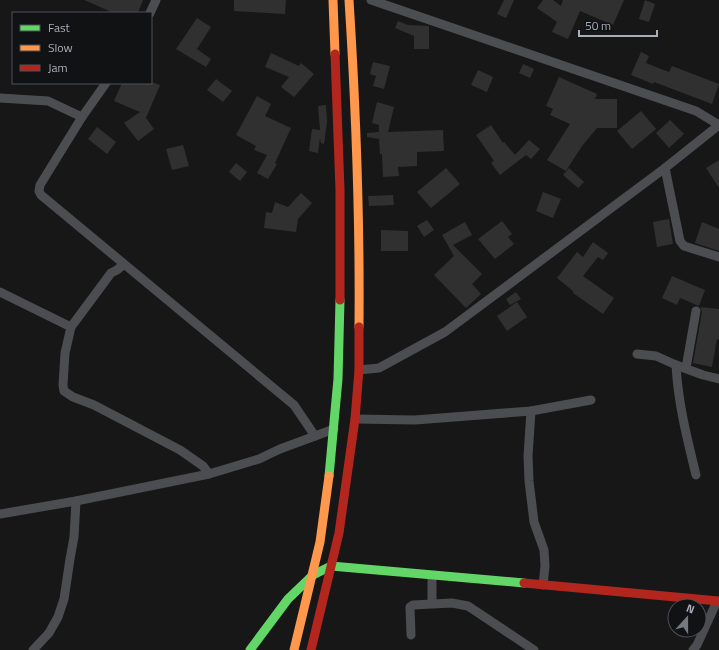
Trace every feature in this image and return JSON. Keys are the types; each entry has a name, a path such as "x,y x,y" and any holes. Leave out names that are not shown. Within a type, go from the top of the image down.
{"main road":[{"path":"294,650 312,575 326,506 334,429 339,351 340,174 333,0"},
{"path":"311,650 339,534 355,419 359,370 360,248 356,109 349,0"},
{"path":"250,650 288,599 312,575 331,566 718,601"}],"street":[{"path":"150,12 156,0"},
{"path":"359,370 379,368 445,332 665,168 719,125 696,111 371,0"},
{"path":"105,84 82,117 40,185 39,191 41,195 294,405 316,436"},
{"path":"0,98 48,102 82,117"},
{"path":"665,168 680,241 684,246 719,257"},
{"path":"124,264 118,270 111,273 71,327 65,353 64,391 73,397 94,405 180,450 203,466 208,474"},
{"path":"0,292 71,327"},
{"path":"686,368 696,312"},
{"path":"637,354 656,356 703,375 719,379"},
{"path":"676,365 677,388 682,418 696,475"},
{"path":"355,419 415,420 531,411 591,400"},
{"path":"531,411 528,456 529,481 534,522 544,550 545,566 543,585"},
{"path":"0,514 76,501 208,474 259,459 280,449 334,429"},
{"path":"33,650 49,633 58,617 64,599 74,537 76,501"},
{"path":"432,576 432,603"},
{"path":"693,650 697,645 718,601"},
{"path":"410,635 410,607 413,605 432,603 452,603 468,606 534,650"}],"building":[{"path":"84,0 143,0 138,12 112,12"},
{"path":"234,0 286,0 285,14 234,11"},
{"path":"504,0 514,0 506,18 497,14"},
{"path":"543,0 553,0 561,6 563,0 624,0 613,25 580,11 568,39 552,32 557,22 537,8"},
{"path":"645,0 655,4 649,22 639,19"},
{"path":"197,18 211,27 197,49 211,59 206,67 176,49"},
{"path":"398,21 408,25 429,26 429,49 414,49 414,36 395,28"},
{"path":"641,52 649,56 646,63 669,72 672,66 719,84 712,104 631,75"},
{"path":"271,53 299,66 301,63 314,74 294,97 281,87 289,77 265,67"},
{"path":"373,62 390,66 384,89 373,86 376,76 370,74"},
{"path":"523,64 534,69 530,78 519,73"},
{"path":"478,70 493,77 487,92 471,85"},
{"path":"559,77 597,94 595,99 617,99 617,128 597,128 582,146 566,171 547,160 570,124 550,115 553,109 546,106"},
{"path":"216,79 232,91 223,102 207,90"},
{"path":"154,83 160,85 146,118 154,129 138,141 124,123 140,112 114,101 122,84"},
{"path":"257,96 271,104 265,116 291,128 275,163 277,164 268,179 257,173 267,155 254,150 256,146 236,135"},
{"path":"377,102 394,107 388,132 443,130 444,151 417,152 417,166 398,167 399,176 383,177 382,154 380,154 379,139 367,137 367,133 379,132 379,125 372,123"},
{"path":"326,105 327,122 324,144 321,143 320,138 318,153 309,151 312,129 320,130 318,106"},
{"path":"641,111 656,129 632,149 617,131"},
{"path":"670,120 684,134 669,148 656,133"},
{"path":"491,125 503,143 504,142 515,155 529,140 540,149 531,159 526,155 500,175 491,163 494,161 476,135"},
{"path":"97,127 116,142 107,154 88,139"},
{"path":"183,145 189,166 172,170 166,149"},
{"path":"719,160 719,188 706,168"},
{"path":"236,163 247,172 240,181 229,172"},
{"path":"446,168 460,184 431,208 417,192"},
{"path":"569,168 584,182 578,188 563,175"},
{"path":"543,192 561,199 553,218 536,211"},
{"path":"301,193 312,203 298,219 296,232 264,228 266,212 272,213 275,202 288,207"},
{"path":"393,195 394,205 369,206 368,196"},
{"path":"669,219 673,244 657,247 653,222"},
{"path":"427,220 434,230 424,237 417,226"},
{"path":"502,221 512,234 508,237 514,244 495,259 478,239"},
{"path":"465,222 472,235 453,245 482,274 472,284 481,294 466,308 434,275 454,256 442,235"},
{"path":"702,222 719,229 719,251 695,243"},
{"path":"381,230 408,231 408,251 381,251"},
{"path":"593,242 608,253 603,260 598,257 583,276 614,298 603,314 573,293 573,291 557,278 577,252 583,257"},
{"path":"672,276 705,290 699,306 680,298 677,305 662,298"},
{"path":"516,292 521,299 510,305 506,299"},
{"path":"517,302 527,317 507,331 497,316"},
{"path":"700,307 719,309 719,340 717,339 712,367 693,363 702,312"}],"traffic: fast":[{"path":"329,476 338,379 340,300"},
{"path":"250,650 288,599 313,575 331,566 524,583"}],"traffic: slow":[{"path":"333,0 335,54"},
{"path":"349,0 357,164 359,327"},
{"path":"294,650 320,542 329,476"}],"traffic: jam":[{"path":"335,54 340,190 340,300"},
{"path":"311,650 339,533 355,419 359,370 359,327"},
{"path":"524,583 719,601"}]}
